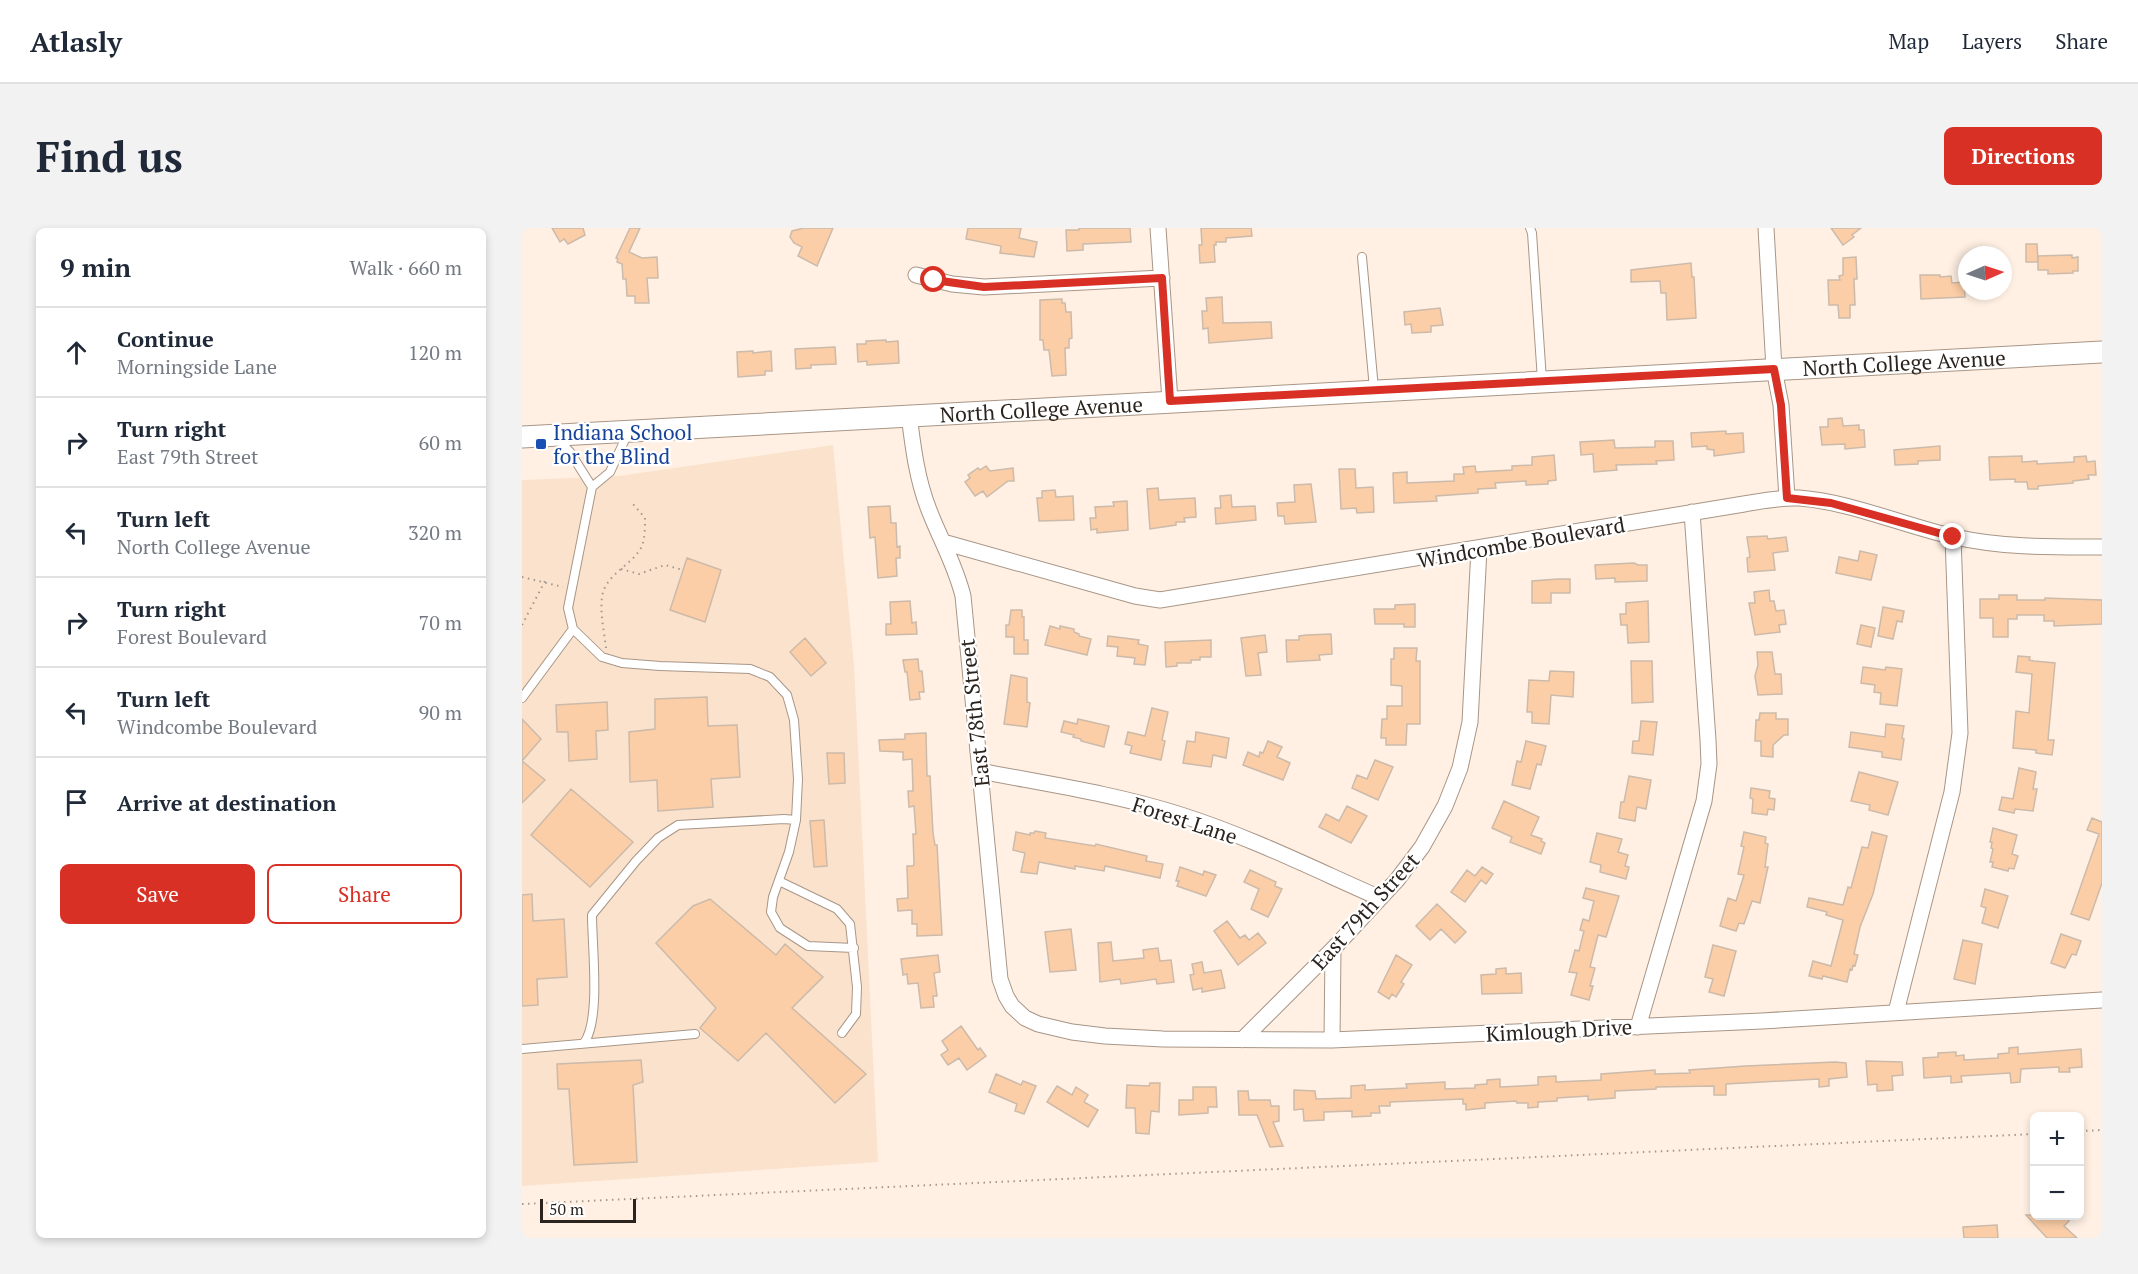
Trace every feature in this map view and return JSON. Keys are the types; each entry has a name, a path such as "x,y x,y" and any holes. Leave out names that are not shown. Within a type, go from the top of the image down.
{"main road":[{"name":"North College Avenue","path":"522,437 2102,352"}],"street":[{"path":"1158,228 1170,401"},
{"path":"1766,228 1774,369 1781,405 1787,498"},
{"path":"915,275 951,284 984,287 1162,278"},
{"name":"East 78th Street","path":"909,415 921,486 935,525 954,563 963,596 1000,979 1006,996 1020,1014"},
{"name":"Windcombe Boulevard","path":"943,542 1135,596 1160,600 1787,498 1831,503 1953,537 2024,547 2102,547"},
{"path":"1638,1027 1702,809 1708,771 1708,740 1692,513"},
{"path":"1896,1012 1952,792 1960,733 1953,537"},
{"name":"East 79th Street","path":"1242,1040 1333,949 1380,898 1408,866 1437,822 1452,790 1461,762 1472,711 1479,549"},
{"name":"Forest Lane","path":"980,771 1146,805 1181,815 1271,849 1380,898"},
{"path":"1332,1040 1333,949"},
{"name":"Kimlough Drive","path":"1020,1014 1038,1024 1105,1036 1163,1039 1332,1040 1638,1027 2102,1000"}],"lane":[{"path":"1530,228 1542,381"},
{"path":"1362,257 1374,390"},
{"path":"629,431 610,472 592,487 568,608 573,629 605,658 622,663 750,669 770,677 787,695 794,720 798,779 796,820 789,852 773,897 771,912 780,928 808,946 854,948"},
{"path":"555,435 570,452 592,487"},
{"path":"522,699 573,629"},
{"path":"584,1043 590,1035 594,1012 592,915 636,861 658,838 678,825 796,820"},
{"path":"779,881 837,909 850,924 857,987 856,1014 842,1033"},
{"path":"522,1049 695,1034"}],"path":[{"path":"605,658 602,595 608,583 641,547 645,531 645,518 633,504"},
{"path":"621,569 639,574 665,564 683,570"},
{"path":"522,577 545,581 565,588"},
{"path":"522,625 545,581"},
{"path":"2084,1131 2102,1130"},
{"path":"522,1204 2030,1134"}],"shaded area":[{"path":"833,445 854,665 878,1162 522,1186 522,480 619,476"}],"building":[{"path":"552,228 583,228 585,235 568,244 564,239 560,242"},
{"path":"630,228 640,228 629,252 642,258 657,257 658,278 647,278 649,303 635,303 635,296 627,296 622,264 617,262 616,258"},
{"path":"804,228 833,228 817,266 798,256 802,247 794,243 790,237 792,231"},
{"path":"968,228 1021,228 1019,238 1037,242 1034,257 1000,253 1001,246 966,239"},
{"path":"1079,228 1130,228 1131,242 1083,244 1083,250 1067,251 1066,230 1079,230"},
{"path":"1201,228 1251,228 1252,236 1226,238 1226,242 1216,242 1214,245 1215,262 1200,263"},
{"path":"1831,228 1861,228 1843,245"},
{"path":"2026,244 2037,244 2038,262 2026,262"},
{"path":"2072,255 2072,258 2078,257 2078,271 2048,274 2048,270 2038,270 2038,256"},
{"path":"1856,257 1855,305 1850,305 1850,318 1839,318 1838,305 1829,305 1828,280 1840,280 1839,276 1843,275 1843,258"},
{"path":"1691,263 1696,318 1667,320 1666,293 1661,293 1660,281 1631,282 1631,270"},
{"path":"1920,275 1951,276 1952,283 1958,282 1958,297 1921,299"},
{"path":"1222,297 1223,323 1271,322 1272,338 1209,343 1208,328 1203,329 1202,311 1207,311 1206,298"},
{"path":"1062,299 1066,312 1071,312 1072,338 1069,339 1069,348 1065,348 1066,375 1052,376 1049,350 1044,350 1043,340 1040,340 1040,300"},
{"path":"1440,308 1443,325 1431,326 1431,332 1412,333 1411,324 1405,325 1404,312"},
{"path":"886,340 886,342 898,341 899,363 867,365 867,361 858,362 857,344"},
{"path":"835,347 836,364 811,365 811,368 796,369 795,349"},
{"path":"753,351 753,353 771,351 772,371 765,371 765,375 738,377 737,352"},
{"path":"1842,418 1843,426 1859,425 1859,430 1864,430 1865,447 1845,449 1845,444 1822,445 1820,427 1828,427 1828,419"},
{"path":"1726,431 1726,434 1743,433 1744,452 1714,456 1714,450 1707,449 1707,446 1692,447 1691,433"},
{"path":"1614,440 1615,448 1655,447 1655,441 1673,441 1674,460 1656,461 1657,464 1616,465 1617,470 1594,472 1593,454 1581,455 1580,442"},
{"path":"1940,446 1940,460 1895,465 1894,450"},
{"path":"1554,455 1556,480 1548,481 1548,484 1526,485 1526,481 1495,483 1496,488 1478,489 1478,493 1436,496 1437,501 1394,503 1393,473 1407,472 1407,483 1454,481 1454,474 1464,474 1463,467 1475,466 1476,472 1512,470 1512,466 1532,465 1532,457"},
{"path":"2022,456 2022,462 2037,461 2037,464 2074,462 2074,457 2086,456 2087,462 2095,461 2096,475 2088,475 2089,479 2073,481 2073,483 2038,486 2038,489 2028,489 2027,482 2015,482 2015,479 1990,480 1989,457"},
{"path":"986,466 990,471 1013,468 1014,481 1008,481 987,497 983,491 975,496 965,482 970,478 968,475"},
{"path":"1339,469 1355,469 1356,488 1373,487 1374,512 1357,513 1356,508 1341,509"},
{"path":"1311,484 1316,522 1285,524 1284,516 1278,516 1277,503 1295,502 1294,485"},
{"path":"1158,488 1159,500 1195,498 1196,517 1184,518 1185,522 1176,522 1176,525 1150,529 1147,489"},
{"path":"1055,490 1056,497 1073,496 1074,520 1039,521 1037,498 1042,498 1042,491"},
{"path":"1231,495 1232,507 1255,506 1256,520 1216,524 1215,508 1221,508 1220,496"},
{"path":"1127,501 1128,530 1097,533 1097,529 1091,530 1090,518 1096,518 1095,507 1114,506 1113,502"},
{"path":"890,506 891,523 896,523 897,547 900,546 900,558 896,558 897,576 878,578 875,537 870,538 868,507"},
{"path":"1767,536 1768,539 1786,537 1788,551 1773,553 1775,570 1748,572 1747,558 1750,557 1747,537"},
{"path":"1860,551 1877,555 1871,580 1836,573 1839,557 1858,561"},
{"path":"687,558 721,570 705,622 670,610"},
{"path":"1634,563 1647,565 1647,581 1615,582 1615,578 1596,579 1595,565"},
{"path":"1570,579 1570,593 1551,593 1551,603 1532,603 1532,581"},
{"path":"1769,590 1770,601 1774,601 1776,611 1784,610 1786,624 1779,625 1780,632 1755,635 1749,603 1755,603 1754,592"},
{"path":"1999,595 2017,595 2017,600 2045,600 2045,598 2102,600 2102,624 2054,626 2054,621 2044,621 2044,615 2017,615 2017,619 2008,619 2008,637 1993,637 1993,618 1980,618 1980,599 1999,599"},
{"path":"910,601 912,623 916,622 917,634 886,635 886,624 891,624 890,602"},
{"path":"1648,601 1649,642 1628,643 1627,625 1621,625 1620,614 1626,614 1626,603"},
{"path":"1415,604 1415,627 1404,627 1404,624 1375,624 1374,609 1395,609 1395,605"},
{"path":"1883,607 1904,611 1902,622 1897,621 1893,639 1878,636"},
{"path":"1011,610 1022,610 1024,640 1028,640 1028,654 1014,654 1014,637 1006,637 1006,625 1009,625"},
{"path":"1861,625 1875,628 1871,647 1857,644"},
{"path":"1050,626 1074,629 1079,636 1091,639 1087,655 1045,645"},
{"path":"1331,634 1332,654 1319,655 1320,660 1287,662 1286,640 1299,640 1299,636"},
{"path":"1265,635 1267,652 1258,653 1261,675 1246,676 1241,638"},
{"path":"1108,636 1139,640 1138,644 1148,646 1145,665 1134,664 1135,658 1117,656 1118,647 1107,646"},
{"path":"805,638 826,663 811,676 790,652"},
{"path":"1211,640 1211,657 1200,657 1200,660 1191,660 1191,663 1177,663 1177,666 1166,667 1165,642"},
{"path":"1394,648 1417,648 1416,661 1420,661 1420,724 1407,724 1406,745 1386,745 1386,738 1381,738 1382,719 1387,719 1387,706 1402,706 1402,686 1391,685 1391,659 1394,659"},
{"path":"1757,652 1772,652 1775,674 1781,674 1782,694 1758,695 1755,676 1758,665"},
{"path":"2018,656 2030,657 2029,660 2034,661 2055,663 2048,740 2054,740 2052,755 2036,753 2036,750 2013,748 2016,711 2029,713 2032,674 2016,672"},
{"path":"918,659 924,692 919,692 920,699 910,700 907,672 905,672 903,660"},
{"path":"1631,661 1652,661 1653,702 1632,703"},
{"path":"1863,667 1885,670 1886,667 1902,669 1897,706 1880,704 1881,693 1874,692 1875,685 1861,683"},
{"path":"1550,671 1574,672 1573,697 1551,695 1549,724 1532,723 1532,712 1527,712 1529,680 1549,681"},
{"path":"1011,675 1027,678 1027,702 1030,703 1027,727 1004,724"},
{"path":"707,697 708,726 737,725 740,777 711,779 713,807 658,811 657,780 630,782 629,732 655,729 655,699"},
{"path":"607,702 608,730 596,731 597,759 569,761 568,732 557,732 556,705"},
{"path":"1152,708 1168,712 1162,740 1165,741 1161,760 1130,753 1132,746 1125,744 1128,732 1145,736"},
{"path":"1760,713 1776,713 1776,719 1788,719 1788,735 1784,735 1773,745 1773,757 1761,756 1761,741 1755,741 1756,720 1759,720"},
{"path":"522,719 541,739 522,761"},
{"path":"1078,719 1109,726 1104,747 1081,741 1073,737 1074,735 1061,732 1064,721 1077,724"},
{"path":"1641,721 1657,722 1653,755 1632,753 1633,741 1639,741"},
{"path":"1886,724 1904,726 1901,760 1882,757 1882,752 1849,747 1851,732 1885,737"},
{"path":"1196,732 1229,738 1226,758 1213,755 1211,767 1183,763 1187,741 1195,742"},
{"path":"926,733 927,776 930,776 933,833 935,845 937,845 942,935 917,936 917,924 912,924 912,910 898,911 897,899 908,898 907,866 914,864 913,834 916,834 914,806 909,807 908,791 913,791 912,759 903,760 903,752 880,751 879,740 905,739 905,734"},
{"path":"1268,741 1282,747 1277,757 1290,763 1283,780 1243,765 1248,752 1259,757"},
{"path":"1526,741 1546,746 1541,765 1537,764 1530,789 1512,785 1517,761 1521,762"},
{"path":"827,753 844,753 845,783 829,784"},
{"path":"1375,760 1393,767 1378,800 1352,788 1357,775 1367,779"},
{"path":"522,761 545,780 522,803"},
{"path":"2019,768 2036,772 2033,789 2037,789 2033,811 2015,809 2014,813 1999,810 2002,797 2013,799"},
{"path":"1859,772 1898,782 1888,815 1869,810 1870,805 1851,801"},
{"path":"1629,776 1651,780 1646,809 1637,807 1635,821 1619,818"},
{"path":"1751,788 1770,791 1769,798 1775,799 1774,810 1768,809 1767,815 1752,813"},
{"path":"571,789 633,842 590,887 531,835"},
{"path":"1504,801 1539,817 1531,835 1542,839 1541,841 1545,843 1541,854 1510,842 1512,837 1492,828"},
{"path":"1347,806 1367,816 1351,843 1319,827 1326,814 1339,821"},
{"path":"2092,818 2102,822 2102,883 2089,920 2071,914 2099,834 2087,830"},
{"path":"824,820 827,866 814,867 810,821"},
{"path":"1993,828 2017,835 2012,854 2018,856 2014,869 2009,868 2008,871 1992,867 1993,862 1990,862 1993,849 1991,848 1992,842 1990,842"},
{"path":"1035,831 1046,833 1045,838 1095,846 1096,844 1147,856 1146,861 1163,864 1160,878 1105,866 1104,871 1075,866 1075,869 1039,862 1037,874 1021,872 1025,853 1013,850 1016,832 1030,835"},
{"path":"1744,832 1766,837 1765,843 1768,844 1765,867 1768,867 1760,903 1752,901 1744,924 1739,923 1736,931 1720,926 1728,898 1736,901 1744,875 1738,874 1744,847 1741,846"},
{"path":"1872,832 1887,836 1873,894 1860,927 1854,954 1858,955 1855,966 1853,965 1852,970 1850,969 1847,982 1823,976 1822,979 1809,976 1813,961 1831,966 1843,920 1826,915 1827,912 1807,907 1809,898 1843,905 1848,887 1851,888 1862,847 1868,848"},
{"path":"1597,833 1622,839 1618,852 1628,855 1625,866 1629,867 1626,879 1600,872 1601,865 1590,862"},
{"path":"1180,867 1203,875 1204,871 1216,875 1206,896 1177,886"},
{"path":"1482,867 1493,874 1486,884 1481,880 1465,902 1451,892 1467,870 1475,876"},
{"path":"1250,870 1276,882 1275,886 1282,889 1268,917 1251,909 1259,889 1244,882"},
{"path":"1586,888 1619,896 1606,937 1598,935 1590,967 1595,968 1589,1000 1571,995 1577,973 1569,972 1575,950 1579,951 1584,931 1580,930 1583,919 1589,921 1594,901 1583,898"},
{"path":"1985,889 2008,896 1998,928 1982,923 1986,908 1981,906"},
{"path":"532,894 533,921 564,919 567,977 537,979 538,1005 522,1006 522,895"},
{"path":"710,899 776,955 785,944 823,977 792,1008 866,1074 835,1103 766,1033 738,1061 700,1028 716,1008 656,943 693,906"},
{"path":"1437,904 1466,932 1455,943 1441,929 1430,940 1416,926"},
{"path":"1227,921 1240,938 1245,935 1249,940 1258,933 1266,943 1238,965 1214,931"},
{"path":"1071,929 1076,970 1050,972 1045,932"},
{"path":"2061,934 2081,941 2076,955 2072,954 2065,968 2051,963"},
{"path":"1963,940 1982,944 1975,984 1954,979"},
{"path":"1111,942 1113,961 1144,958 1143,950 1158,948 1160,961 1171,960 1174,982 1157,984 1156,979 1121,984 1120,979 1100,982 1098,943"},
{"path":"1713,945 1736,951 1724,996 1709,992 1713,979 1705,977"},
{"path":"938,955 940,972 934,973 937,996 933,996 934,1007 921,1008 918,983 908,984 907,974 903,975 901,959"},
{"path":"1396,955 1412,965 1401,982 1404,984 1396,997 1392,994 1389,999 1378,992"},
{"path":"1202,962 1204,973 1221,970 1225,988 1202,992 1202,988 1193,990 1190,975 1194,974 1192,964"},
{"path":"1506,968 1506,974 1521,973 1522,993 1482,994 1481,975 1496,974 1496,969"},
{"path":"961,1026 978,1050 980,1048 986,1056 967,1070 959,1058 948,1065 941,1055 948,1050 942,1041"},
{"path":"2018,1047 2018,1054 2081,1049 2082,1067 2069,1068 2070,1072 2059,1072 2059,1067 2021,1069 2020,1082 2011,1083 2010,1073 1961,1076 1962,1082 1951,1083 1951,1076 1924,1078 1923,1058 1938,1057 1938,1053 1956,1052 1956,1056 1964,1055 1964,1060 1998,1058 1998,1054 2009,1053 2009,1048"},
{"path":"641,1060 643,1082 633,1085 637,1162 574,1165 569,1089 558,1089 557,1064"},
{"path":"1866,1061 1902,1062 1903,1075 1892,1076 1893,1090 1877,1091 1877,1084 1868,1085"},
{"path":"1846,1063 1847,1077 1829,1079 1829,1086 1819,1087 1819,1079 1726,1084 1726,1095 1714,1095 1714,1086 1656,1087 1656,1089 1615,1091 1615,1098 1588,1100 1588,1096 1557,1098 1557,1101 1538,1102 1538,1107 1528,1108 1528,1103 1517,1103 1516,1101 1485,1103 1485,1108 1466,1110 1463,1099 1390,1102 1390,1106 1379,1106 1380,1113 1371,1113 1371,1116 1352,1117 1352,1111 1324,1112 1324,1120 1304,1121 1303,1109 1294,1110 1294,1090 1315,1091 1316,1099 1351,1098 1351,1086 1365,1085 1365,1090 1407,1088 1406,1084 1445,1082 1445,1089 1475,1088 1475,1085 1487,1084 1487,1080 1500,1079 1500,1087 1538,1085 1538,1077 1556,1076 1556,1082 1601,1080 1601,1074 1655,1070 1655,1074 1690,1073 1689,1070"},
{"path":"996,1074 1021,1085 1023,1081 1036,1086 1024,1114 1015,1111 1017,1104 989,1092"},
{"path":"1150,1083 1160,1083 1159,1112 1151,1111 1149,1134 1136,1133 1135,1108 1126,1108 1127,1085 1149,1086"},
{"path":"1057,1086 1072,1095 1076,1087 1088,1095 1084,1102 1098,1110 1088,1127 1047,1102"},
{"path":"1193,1087 1216,1087 1217,1107 1208,1107 1208,1113 1179,1115 1179,1100 1193,1100"},
{"path":"1238,1091 1248,1091 1249,1100 1270,1100 1271,1106 1279,1106 1279,1121 1273,1122 1283,1146 1270,1147 1257,1115 1239,1115"},
{"path":"2031,1220 2068,1220 2064,1226 2077,1238 2047,1238"},
{"path":"1997,1225 1998,1238 1964,1238 1963,1227"}],"place":[{"name":"Indiana School for the Blind","path":"541,444"}],"route":[{"path":"934,280 984,287 1162,278 1170,401 1774,369 1781,405 1787,498 1831,503 1953,537"}]}
